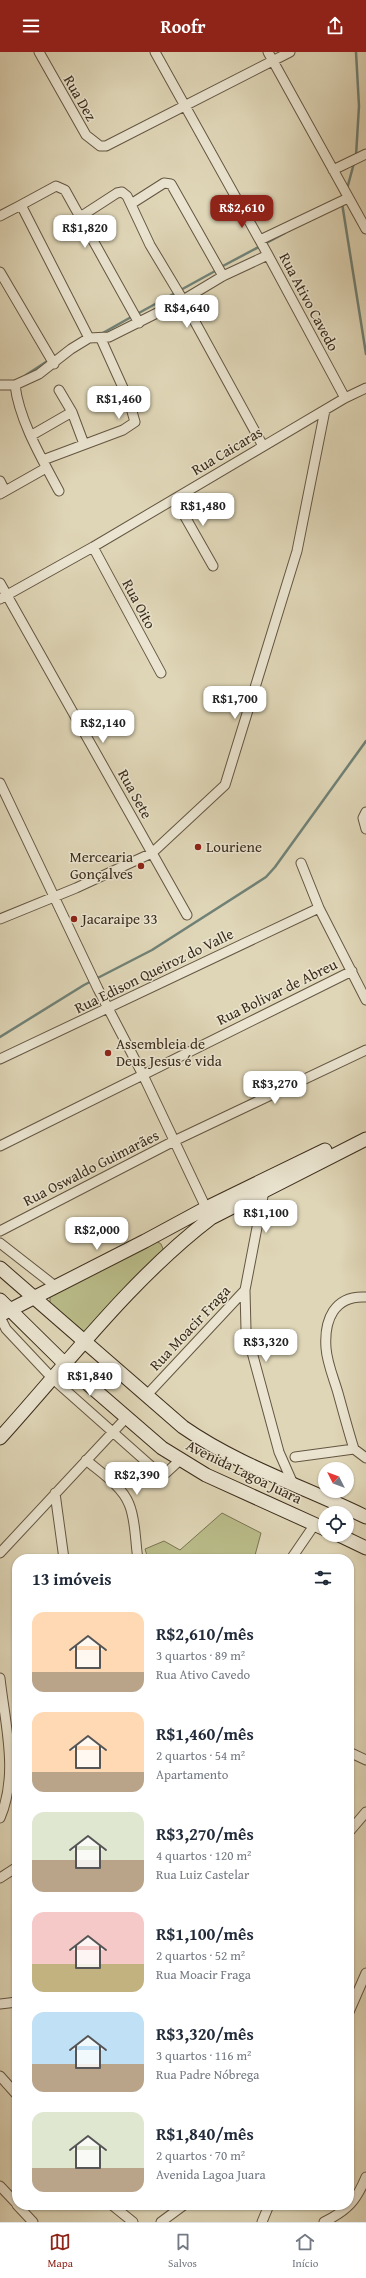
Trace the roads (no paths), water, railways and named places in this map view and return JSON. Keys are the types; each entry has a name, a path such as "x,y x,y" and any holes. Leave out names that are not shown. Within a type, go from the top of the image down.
{"main road":[{"path":"4,1314 34,1296 262,1187 333,1151 366,1130"},
{"path":"333,1151 366,1139"},
{"path":"0,1438 157,1263 208,1213"},
{"path":"145,1242 154,1249 157,1263"},
{"name":"Avenida Lagoa Juara","path":"0,1268 34,1296 146,1396 202,1441 294,1486 366,1517"},
{"name":"Avenida Lagoa Juara","path":"0,1300 4,1314 66,1365 126,1418 180,1460 206,1475 318,1526"},
{"path":"354,1542 366,1548"}],"street":[{"name":"Rua Dez","path":"38,52 86,135 95,144 106,146 184,105"},
{"name":"Rua Ativo Cavedo","path":"155,52 260,240 345,398"},
{"path":"184,105 271,56 290,52"},
{"path":"271,56 333,170 345,199 366,229"},
{"path":"333,170 366,154"},
{"path":"131,204 164,183 171,184 223,276"},
{"path":"0,216 56,186 62,187 80,216 139,323"},
{"path":"80,216 120,192 125,193 150,245 183,300 262,446"},
{"path":"260,240 345,199"},
{"path":"21,205 89,338"},
{"path":"1,382 15,385 39,374 54,364 71,349 89,338 101,339 139,323 183,300 223,276 268,255"},
{"path":"0,272 54,364"},
{"path":"0,481 2,492 45,464 84,444 122,430 135,422 129,401 101,339"},
{"path":"15,385 17,405 59,491"},
{"name":"Rua Caicaras","path":"4,597 93,547 345,398 366,388"},
{"path":"59,390 72,412 84,444"},
{"path":"0,920 152,853 220,791 228,780 297,551 326,410"},
{"path":"32,435 72,412"},
{"path":"175,499 213,566"},
{"name":"Rua Oito","path":"93,547 161,674"},
{"name":"Rua Sete","path":"0,583 4,597 188,915"},
{"path":"0,783 98,989 143,1075 208,1213"},
{"path":"366,812 363,818 366,829"},
{"path":"301,863 319,908 366,1000"},
{"name":"Rua Edison Queiroz do Valle","path":"0,1059 109,1009 319,908"},
{"name":"Rua Bolivar de Abreu","path":"0,1146 352,971"},
{"name":"Rua Oswaldo Guimarães","path":"0,1231 174,1141 366,1050"},
{"name":"Rua Moacir Fraga","path":"146,1396 245,1290 262,1187"},
{"path":"0,1243 55,1286"},
{"path":"245,1290 246,1330 283,1463 294,1486"},
{"path":"366,1297 354,1296 343,1301 336,1307 326,1330 326,1350 354,1449 366,1458"},
{"path":"4,1314 6,1329 54,1379 160,1474 166,1473 180,1460"},
{"path":"0,1553 126,1418"},
{"path":"295,1457 354,1449"},
{"path":"86,1460 121,1492 129,1502 132,1512 137,1554"},
{"path":"55,1493 63,1554"},
{"path":"296,1554 318,1529"},
{"path":"0,1678 10,1765 10,1790 0,1818"},
{"path":"354,1754 366,1760"},
{"path":"354,1826 366,1812"},
{"path":"0,1878 12,1870"},
{"path":"354,2001 366,1973"},
{"path":"0,2004 12,2003"},
{"path":"0,2076 12,2089"},
{"path":"354,2201 357,2198 366,2177"},
{"path":"0,2186 12,2199"},
{"path":"22,2210 33,2222"},
{"path":"118,2210 133,2222"},
{"path":"161,2222 177,2210"},
{"path":"262,2222 267,2210"},
{"path":"324,2222 339,2215 344,2210"}],"waterway":[{"path":"356,52 359,106 356,156"},
{"path":"347,189 354,163"},
{"path":"342,203 366,354"},
{"path":"221,267 285,233"},
{"path":"137,314 217,270"},
{"path":"101,334 133,316"},
{"path":"26,375 49,360"},
{"path":"0,1037 84,985 152,950 266,877 275,867 366,741"}],"place":[{"name":"Louriene","path":"198,847"},
{"name":"Mercearia Gonçalves","path":"141,866"},
{"name":"Jacaraipe 33","path":"74,919"},
{"name":"Assembleia de Deus Jesus é vida","path":"108,1053"}]}
